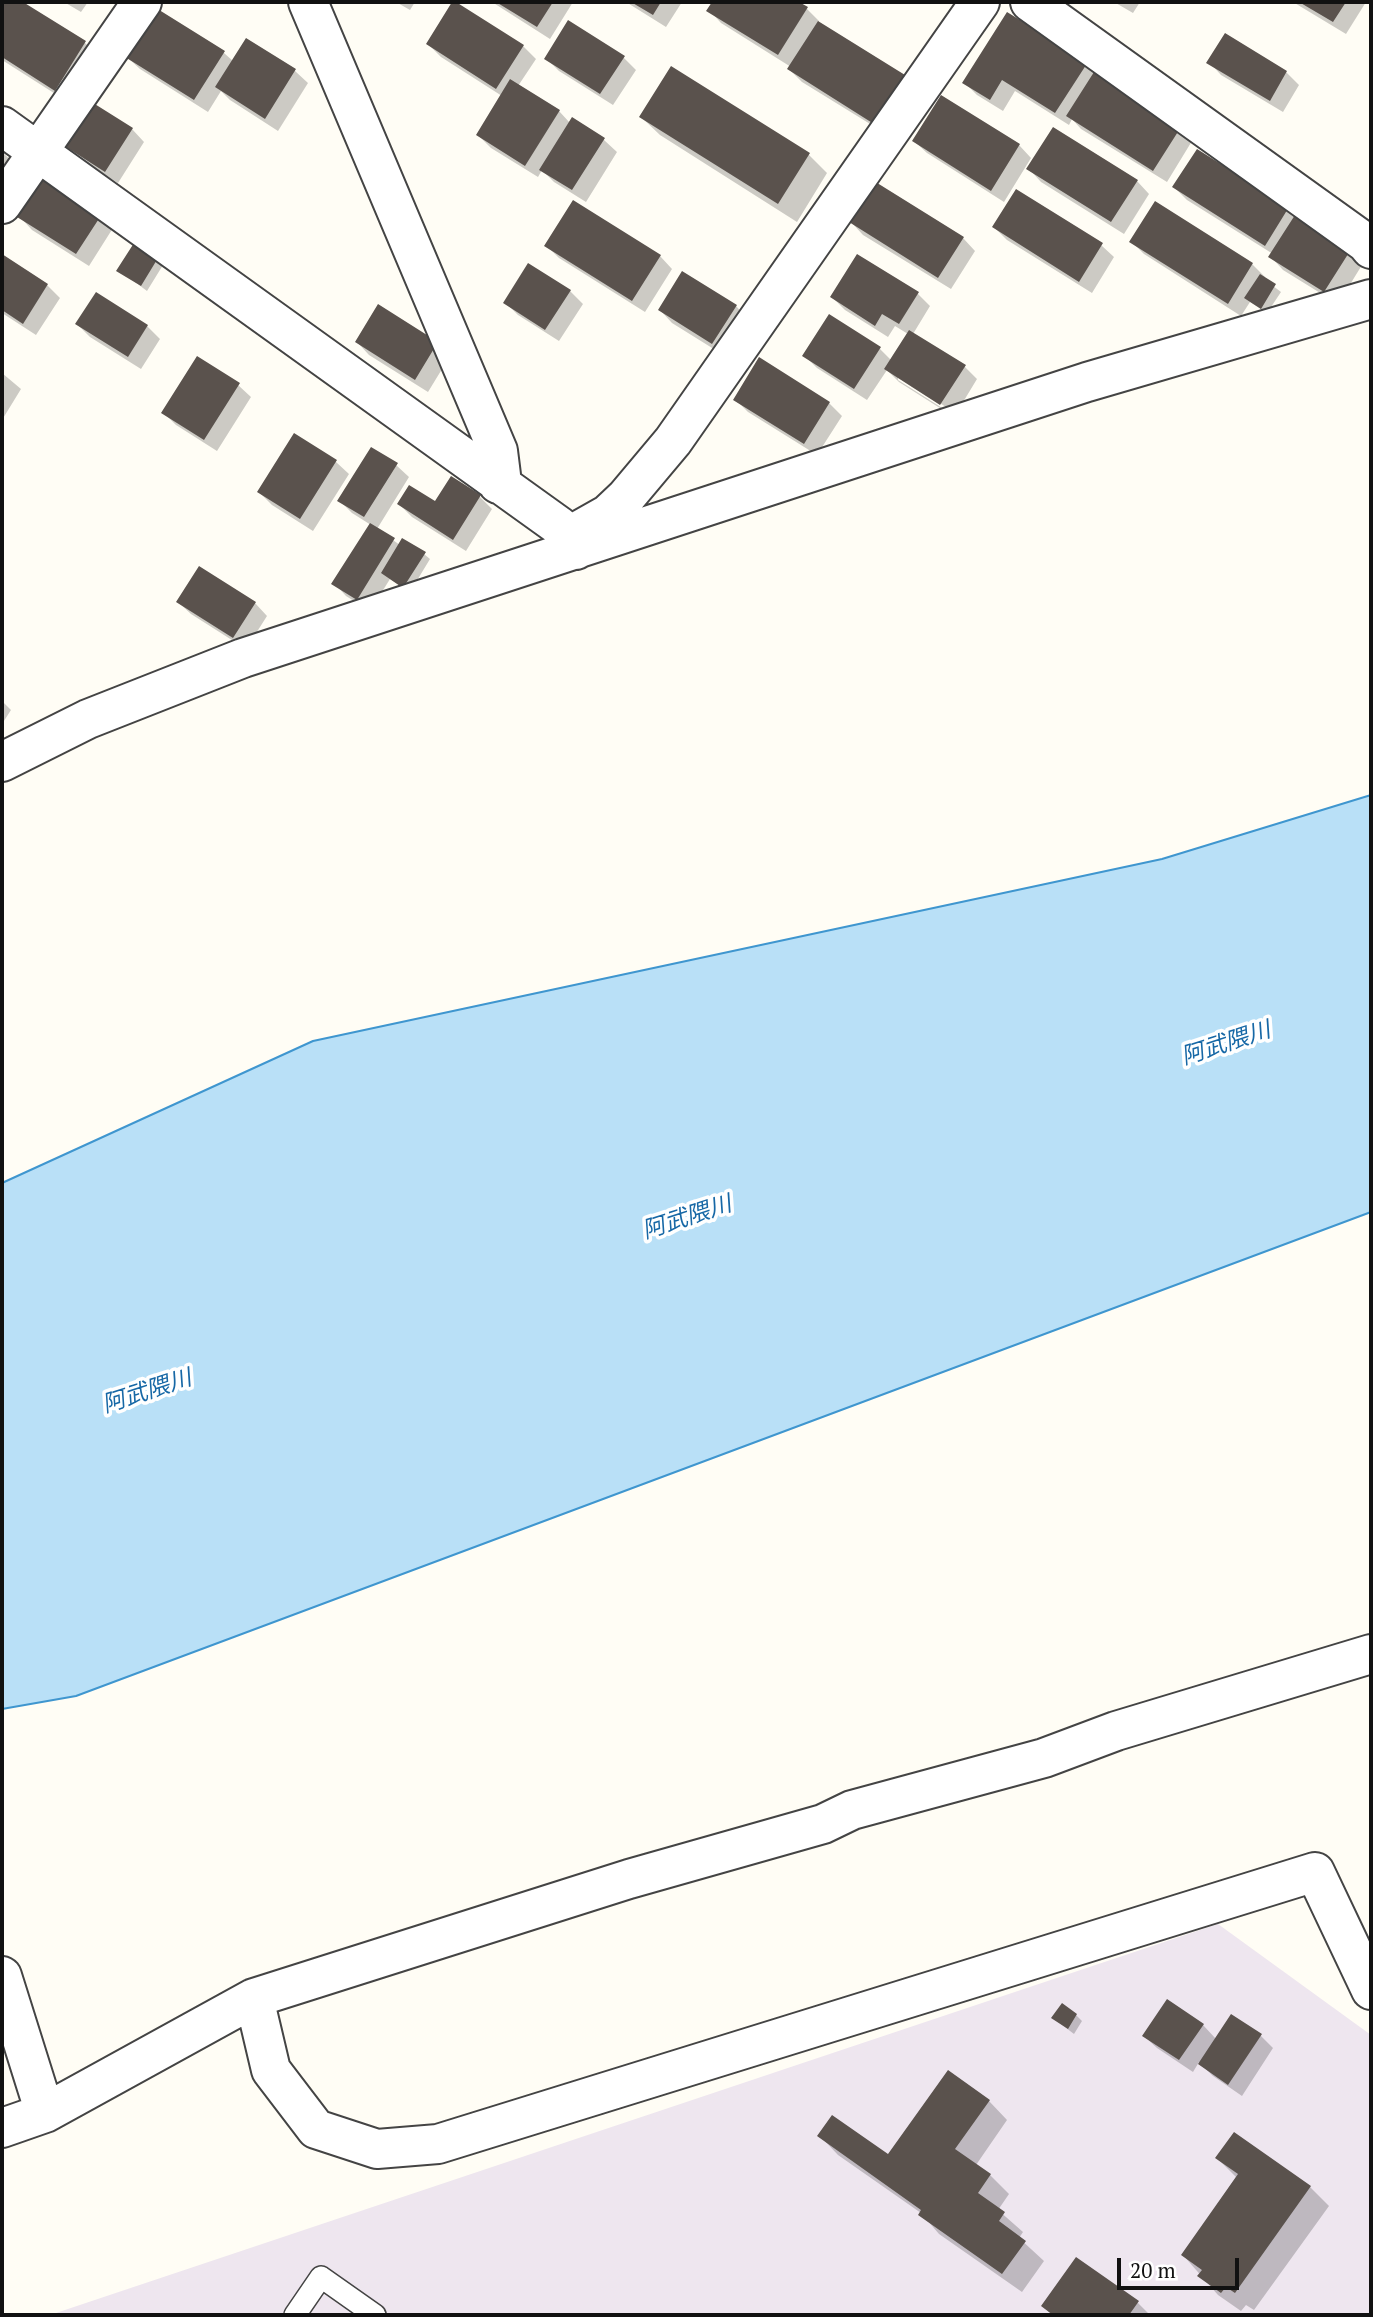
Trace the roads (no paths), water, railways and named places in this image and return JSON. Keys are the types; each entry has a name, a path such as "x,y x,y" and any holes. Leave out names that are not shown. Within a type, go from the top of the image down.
{"street":[{"path":"2,204 142,2"},
{"path":"308,2 498,451 501,475 498,484"},
{"path":"572,544 626,497 673,441 980,2"},
{"path":"1030,2 1371,249"},
{"path":"2,126 559,526 572,544"},
{"path":"2,762 88,719 243,658 572,544 699,507 1087,382 1371,299"},
{"path":"2,2128 45,2113 254,1998 629,1880 822,1824 852,1810 1044,1758 1116,1731 1371,1654"},
{"path":"254,1998 271,2070 316,2129 377,2149 438,2144 1314,1872 1371,1990"},
{"path":"2,1976 45,2113"}],"lane":[{"path":"295,2315 321,2277 375,2315"}],"water":[{"name":"阿武隈川","path":"1371,795 1371,1212 76,1696 2,1709 2,1183 313,1041 1162,859"}]}
